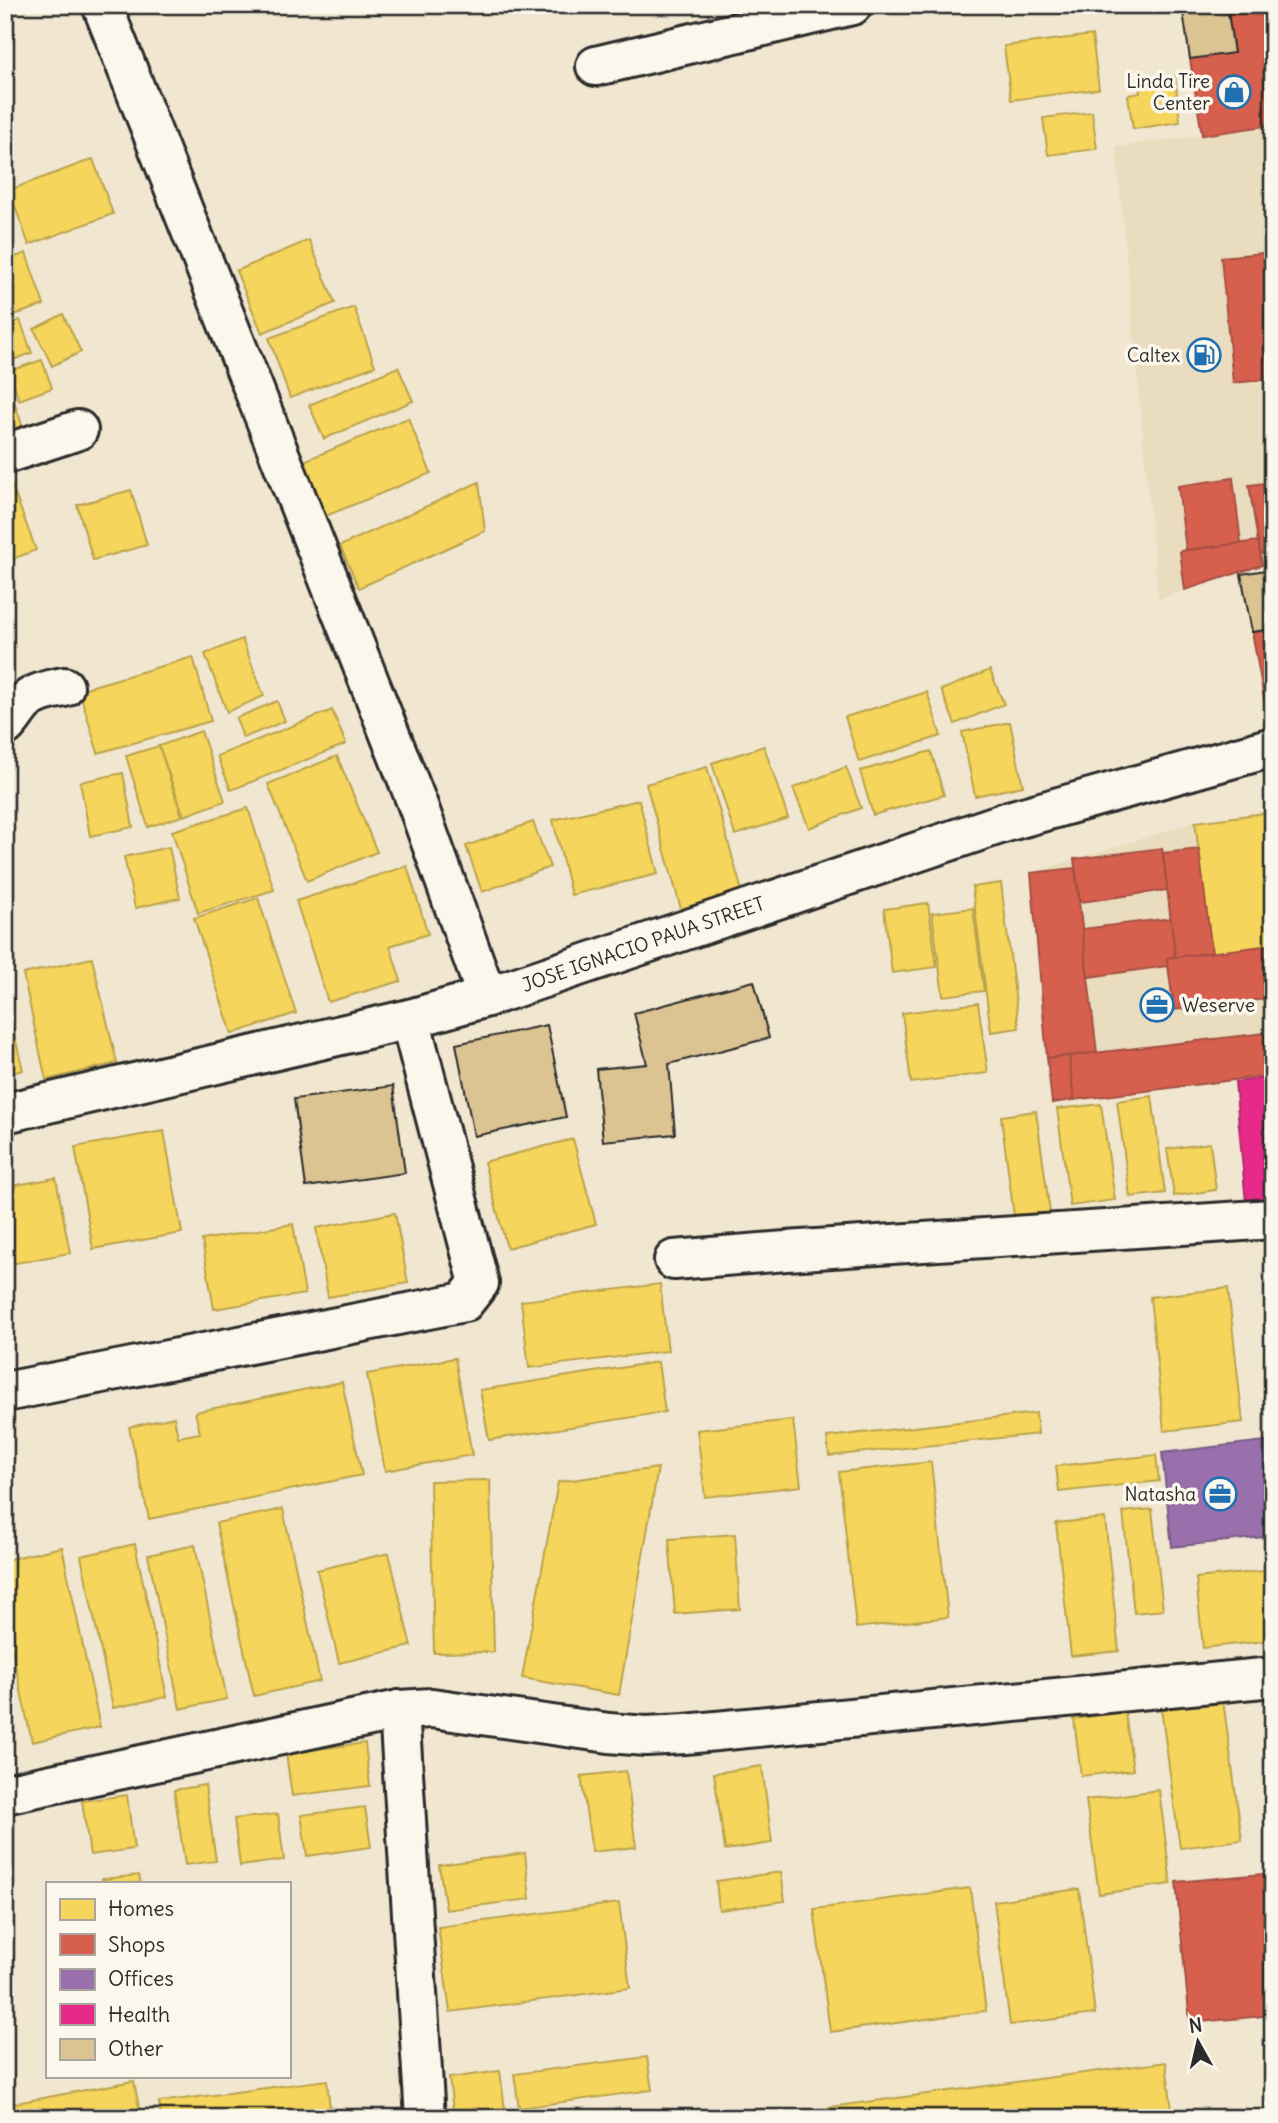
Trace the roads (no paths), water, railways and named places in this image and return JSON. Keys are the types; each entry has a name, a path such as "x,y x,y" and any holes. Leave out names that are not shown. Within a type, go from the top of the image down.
{"street":[{"path":"102,5 416,803 487,997"},
{"path":"596,66 852,5"},
{"path":"5,453 78,429"},
{"path":"5,726 26,701 42,692 64,687"},
{"name":"JOSE IGNACIO PAUA STREET","path":"5,1112 410,1019 487,997 1009,821 1273,747"},
{"path":"5,1392 464,1302 479,1283 410,1019"},
{"path":"674,1260 1273,1219"},
{"path":"5,1794 399,1710 432,1708 609,1734 646,1736 1273,1677"},
{"path":"399,1710 425,2118"}],"place":[{"name":"Linda Tire Center","path":"1234,92"},
{"name":"Caltex","path":"1204,355"},
{"name":"Weserve","path":"1157,1005"},
{"name":"Natasha","path":"1220,1494"}]}
